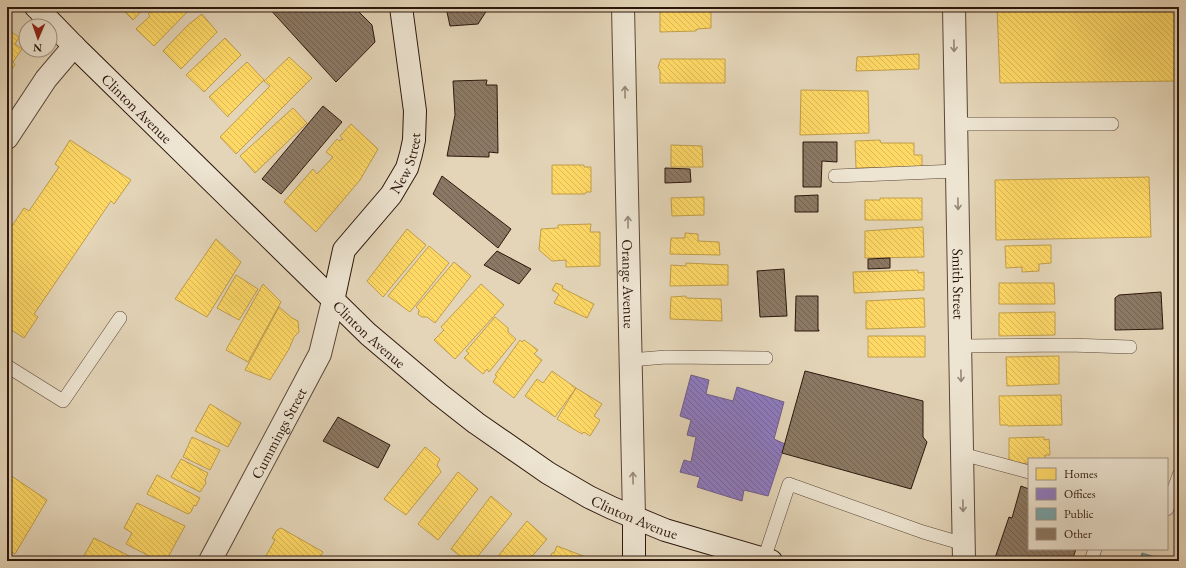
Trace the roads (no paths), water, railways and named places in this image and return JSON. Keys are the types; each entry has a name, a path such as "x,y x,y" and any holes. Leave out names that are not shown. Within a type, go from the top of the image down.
{"street":[{"name":"Clinton Avenue","path":"36,7 368,334 476,423 548,473 595,500 679,534 758,559"},
{"name":"New Street","path":"333,300 344,250 391,195 407,168 412,154 415,126 414,111 401,7"},
{"name":"Orange Avenue","path":"623,7 634,561"},
{"name":"Smith Street","path":"954,7 964,552"},
{"path":"7,138 46,79 74,46"},
{"name":"Cummings Street","path":"210,561 320,354 333,300"}],"lane":[{"path":"956,124 1112,124"},
{"path":"835,176 957,171"},
{"path":"7,366 63,401 120,318"},
{"path":"960,346 1069,345 1130,347"},
{"path":"630,360 666,357 766,358"},
{"path":"962,454 1028,472"},
{"path":"1168,507 1179,475"},
{"path":"758,559 789,484 923,532 964,552"},
{"path":"1091,561 1094,550"}]}
